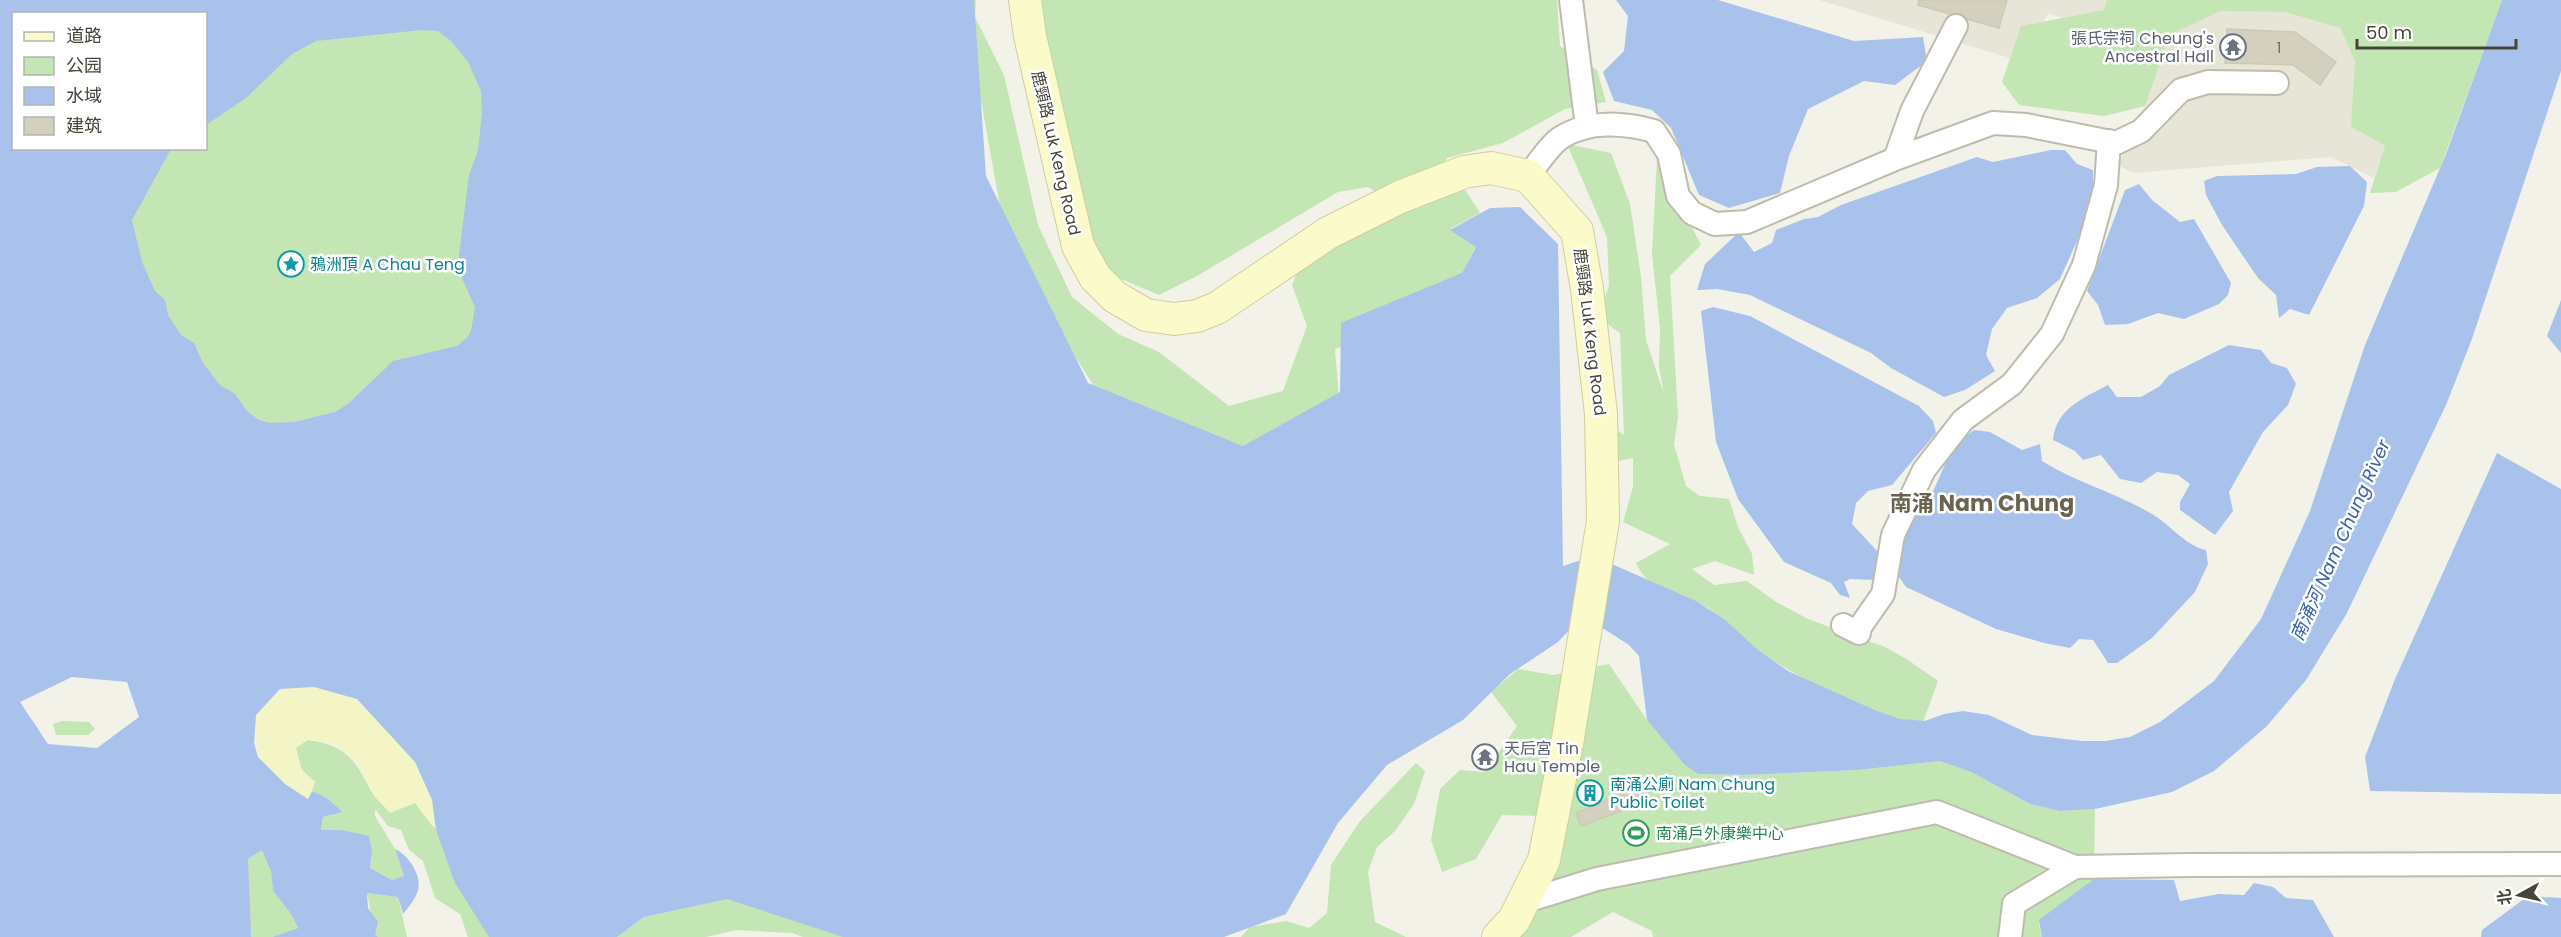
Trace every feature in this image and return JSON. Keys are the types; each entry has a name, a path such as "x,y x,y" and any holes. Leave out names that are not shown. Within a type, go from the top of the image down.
{"street":[{"name":"鹿頸路 Luk Keng Road","path":"1025,0 1032,48 1078,246 1089,268 1104,287 1125,304 1146,315 1174,319 1208,312 1328,233 1436,181 1464,172 1491,168 1528,176 1577,231 1587,289 1601,414 1603,521 1568,738 1544,860 1514,921 1498,937"},
{"path":"1571,0 1587,127"},
{"path":"1894,159 1912,111 1956,26"},
{"path":"1528,176 1560,137 1587,127 1628,124 1654,131 1669,154 1678,196 1692,213 1715,224 1747,222 1894,159 1993,123 2026,125 2116,143 2141,131 2181,90 2208,82 2277,83"},
{"path":"1843,625 1859,633 1860,627 1883,594 1893,535 1924,470 1964,420 2012,384 2052,334 2084,265 2106,185 2109,141"},
{"path":"1523,903 1597,879 1937,812 2075,867 2191,864 2561,864"},
{"path":"2010,937 2014,904 2075,867"}],"shaded area":[{"path":"1819,0 2108,0 2104,10 2074,22 2048,13 2041,29 2021,26 2010,58"},
{"path":"2220,11 2285,12 2340,28 2355,61 2385,145 2374,178 2331,157 2133,173 2118,165 2145,106 2170,35"}],"green space":[{"path":"952,0 976,0 975,17 1004,75 1038,225 1072,297 1118,334 1159,352 1229,406 1283,391 1307,326 1292,285 1311,241 1396,203 1368,187 1338,192 1197,276 1159,295 1100,270 1021,0 1557,0 1560,46 1597,70 1606,102 1565,109 1503,143 1447,158 1427,195 1462,185 1480,213 1450,229 1478,242 1462,273 1363,338 1335,349 1339,398 1243,446 1094,386 1008,252 981,100"},
{"path":"2107,0 2502,0 2440,168 2396,192 2370,193 2385,145 2351,127 2355,61 2340,28 2285,12 2220,11 2170,35 2145,106 2104,116 2019,105 2002,82 2021,26 2104,10"},
{"path":"336,2 499,47 478,360 342,417 285,427 225,415 181,360 138,259 127,198 160,150 207,150 207,106"},
{"path":"1567,144 1611,153 1630,204 1641,277 1646,340 1664,394 1659,367 1660,328 1652,254 1657,158 1701,245 1670,276 1678,417 1674,444 1686,486 1700,496 1729,499 1738,527 1752,554 1754,575 1715,561 1692,569 1714,585 1747,581 1776,602 1808,619 1885,647 1908,660 1938,681 1923,722 1906,721 1863,707 1794,673 1760,652 1708,608 1651,582 1636,563 1670,544 1623,522 1633,487 1633,458 1585,468 1587,411 1624,435 1620,333 1599,318 1609,285 1607,237"},
{"path":"1609,664 1647,720 1698,774 1744,775 1858,770 1940,761 1971,772 2030,804 2060,811 2095,809 2094,879 2039,924 2042,937 1653,937 1652,931 1613,912 1571,937 1517,937 1543,816 1502,815 1476,859 1442,872 1431,840 1440,789 1460,770 1485,772 1517,726 1491,692 1518,669 1553,675"},
{"path":"62,721 89,722 95,729 88,735 56,735 53,724"},
{"path":"308,740 321,742 347,755 360,770 371,791 415,803 444,839 494,937 468,937 460,914 435,898 423,861 409,850 401,830 388,826 375,809 375,816 395,849 404,876 392,880 370,868 372,852 341,830 321,830 323,817 343,812 327,798 312,791 315,782 302,770 290,747"},
{"path":"1416,763 1425,771 1414,804 1395,831 1377,847 1368,872 1375,922 1406,937 1241,937 1250,927 1286,921 1309,928 1327,913 1331,865 1360,821"},
{"path":"262,850 271,868 273,891 291,914 298,928 272,937 243,937 248,859"},
{"path":"737,892 921,937 803,937 792,933 736,930 706,937 617,937 644,917"},
{"path":"367,893 398,897 407,937 378,937 375,934"}],"sand":[{"path":"295,683 327,685 357,699 415,762 435,808 433,827 415,803 390,813 374,796 358,763 335,744 308,740 296,748 302,770 315,782 308,800 281,781 258,757 254,718 273,692"}],"water":[{"name":"南涌河 Nam Chung River","path":"0,0 974,0 986,176 1088,383 1243,446 1340,392 1341,323 1462,273 1476,247 1450,230 1490,208 1520,207 1558,244 1563,566 1578,561 1594,560 1614,565 1696,601 1724,619 1758,650 1788,671 1900,719 1925,721 1944,714 1963,711 1989,715 2032,735 2082,741 2105,741 2130,737 2160,722 2214,681 2261,619 2310,511 2365,345 2446,154 2502,0 2561,0 2561,71 2472,339 2446,405 2347,613 2306,680 2266,727 2214,771 2172,792 2095,809 2060,811 2030,804 1971,772 1940,761 1858,770 1744,775 1698,774 1684,764 1647,720 1639,656 1629,645 1598,625 1574,625 1558,642 1510,674 1463,720 1387,765 1338,823 1286,914 1224,937 843,937 727,899 644,917 617,937 489,937 455,883 436,830 432,800 415,762 357,699 314,687 280,689 256,715 254,743 258,757 285,784 308,799 312,791 327,798 343,812 323,817 321,830 341,830 369,836 372,852 370,868 392,880 404,876 395,849 405,856 414,868 419,887 413,902 403,914 398,897 367,893 368,908 378,922 375,934 378,937 272,937 298,928 291,914 273,891 271,871 262,850 248,859 251,937 0,937","holes":["12,12 207,12 207,124 246,98 292,54 316,41 422,30 438,31 451,41 468,62 481,91 482,112 478,151 469,175 459,256 461,276 475,307 471,331 467,338 457,346 393,361 348,404 335,412 294,422 270,423 259,420 247,411 235,394 220,385 203,363 194,343 181,335 168,315 165,300 155,291 142,262 132,220 170,150 12,150","72,677 127,682 139,717 97,748 48,744 20,702"]},
{"path":"1616,0 1718,0 1854,41 1923,37 1927,61 1895,85 1864,81 1808,109 1789,156 1780,193 1729,208 1699,195 1671,128 1652,110 1614,101 1603,72 1624,51 1628,16"},
{"path":"2051,150 2065,150 2077,164 2093,170 2093,189 2082,230 2060,279 2037,298 2007,308 1992,329 1986,355 1995,371 1965,390 1944,397 1891,368 1871,353 1750,295 1717,289 1697,290 1705,264 1739,232 1754,252 1772,243 1776,230 1804,219 1818,217 1841,205 1977,157 1993,162"},
{"path":"2350,166 2367,182 2364,206 2309,315 2290,309 2279,318 2276,295 2258,278 2222,225 2206,195 2204,181 2217,176 2296,174 2317,167"},
{"path":"2139,184 2152,200 2180,222 2194,219 2231,283 2228,295 2219,304 2184,319 2158,313 2128,324 2105,325 2098,305 2087,291 2125,190"},
{"path":"2561,300 2561,353 2547,336"},
{"path":"1713,307 1750,316 1919,406 1933,421 1936,433 1892,485 1868,491 1856,503 1852,524 1878,552 1882,563 1874,580 1850,579 1844,582 1850,598 1840,595 1831,583 1784,562 1738,499 1716,442 1701,311"},
{"path":"2229,345 2261,350 2271,363 2287,368 2296,384 2288,405 2263,432 2229,492 2233,511 2215,535 2180,510 2180,502 2190,484 2178,475 2157,472 2141,483 2120,479 2101,455 2083,460 2075,451 2053,440 2055,429 2065,412 2108,385 2117,397 2141,397 2160,386 2169,375"},
{"path":"1974,430 1990,432 2022,450 2040,444 2042,461 2069,476 2139,507 2159,518 2191,544 2206,550 2208,564 2195,592 2152,638 2117,663 2108,663 2093,640 2079,639 2070,648 2044,643 1996,629 1906,587 1899,577 1902,548 1907,530 1929,500 1951,454"},
{"path":"2497,453 2561,489 2561,794 2370,791 2365,757 2395,679"},
{"path":"2094,879 2174,880 2180,901 2219,894 2244,895 2254,883 2273,887 2286,898 2313,900 2334,937 2042,937 2039,920"},
{"path":"2528,896 2561,898 2561,937 2481,937 2482,930"}],"building":[{"path":"1919,0 2007,0 1999,28 1967,19 1962,14 1950,14 1918,5"},
{"path":"2227,29 2295,32 2336,62 2320,85 2293,65 2225,63"},
{"path":"1642,785 1647,801 1581,826 1576,813"}],"place":[{"name":"張氏宗祠 Cheung's Ancestral Hall","path":"2233,47"},
{"name":"鴉洲頂 A Chau Teng","path":"291,264"},
{"name":"天后宮 Tin Hau Temple","path":"1485,757"},
{"name":"南涌公廁 Nam Chung Public Toilet","path":"1590,793"},
{"name":"南涌戶外康樂中心","path":"1636,833"}],"district":[{"name":"南涌 Nam Chung","path":"1982,503"}]}
